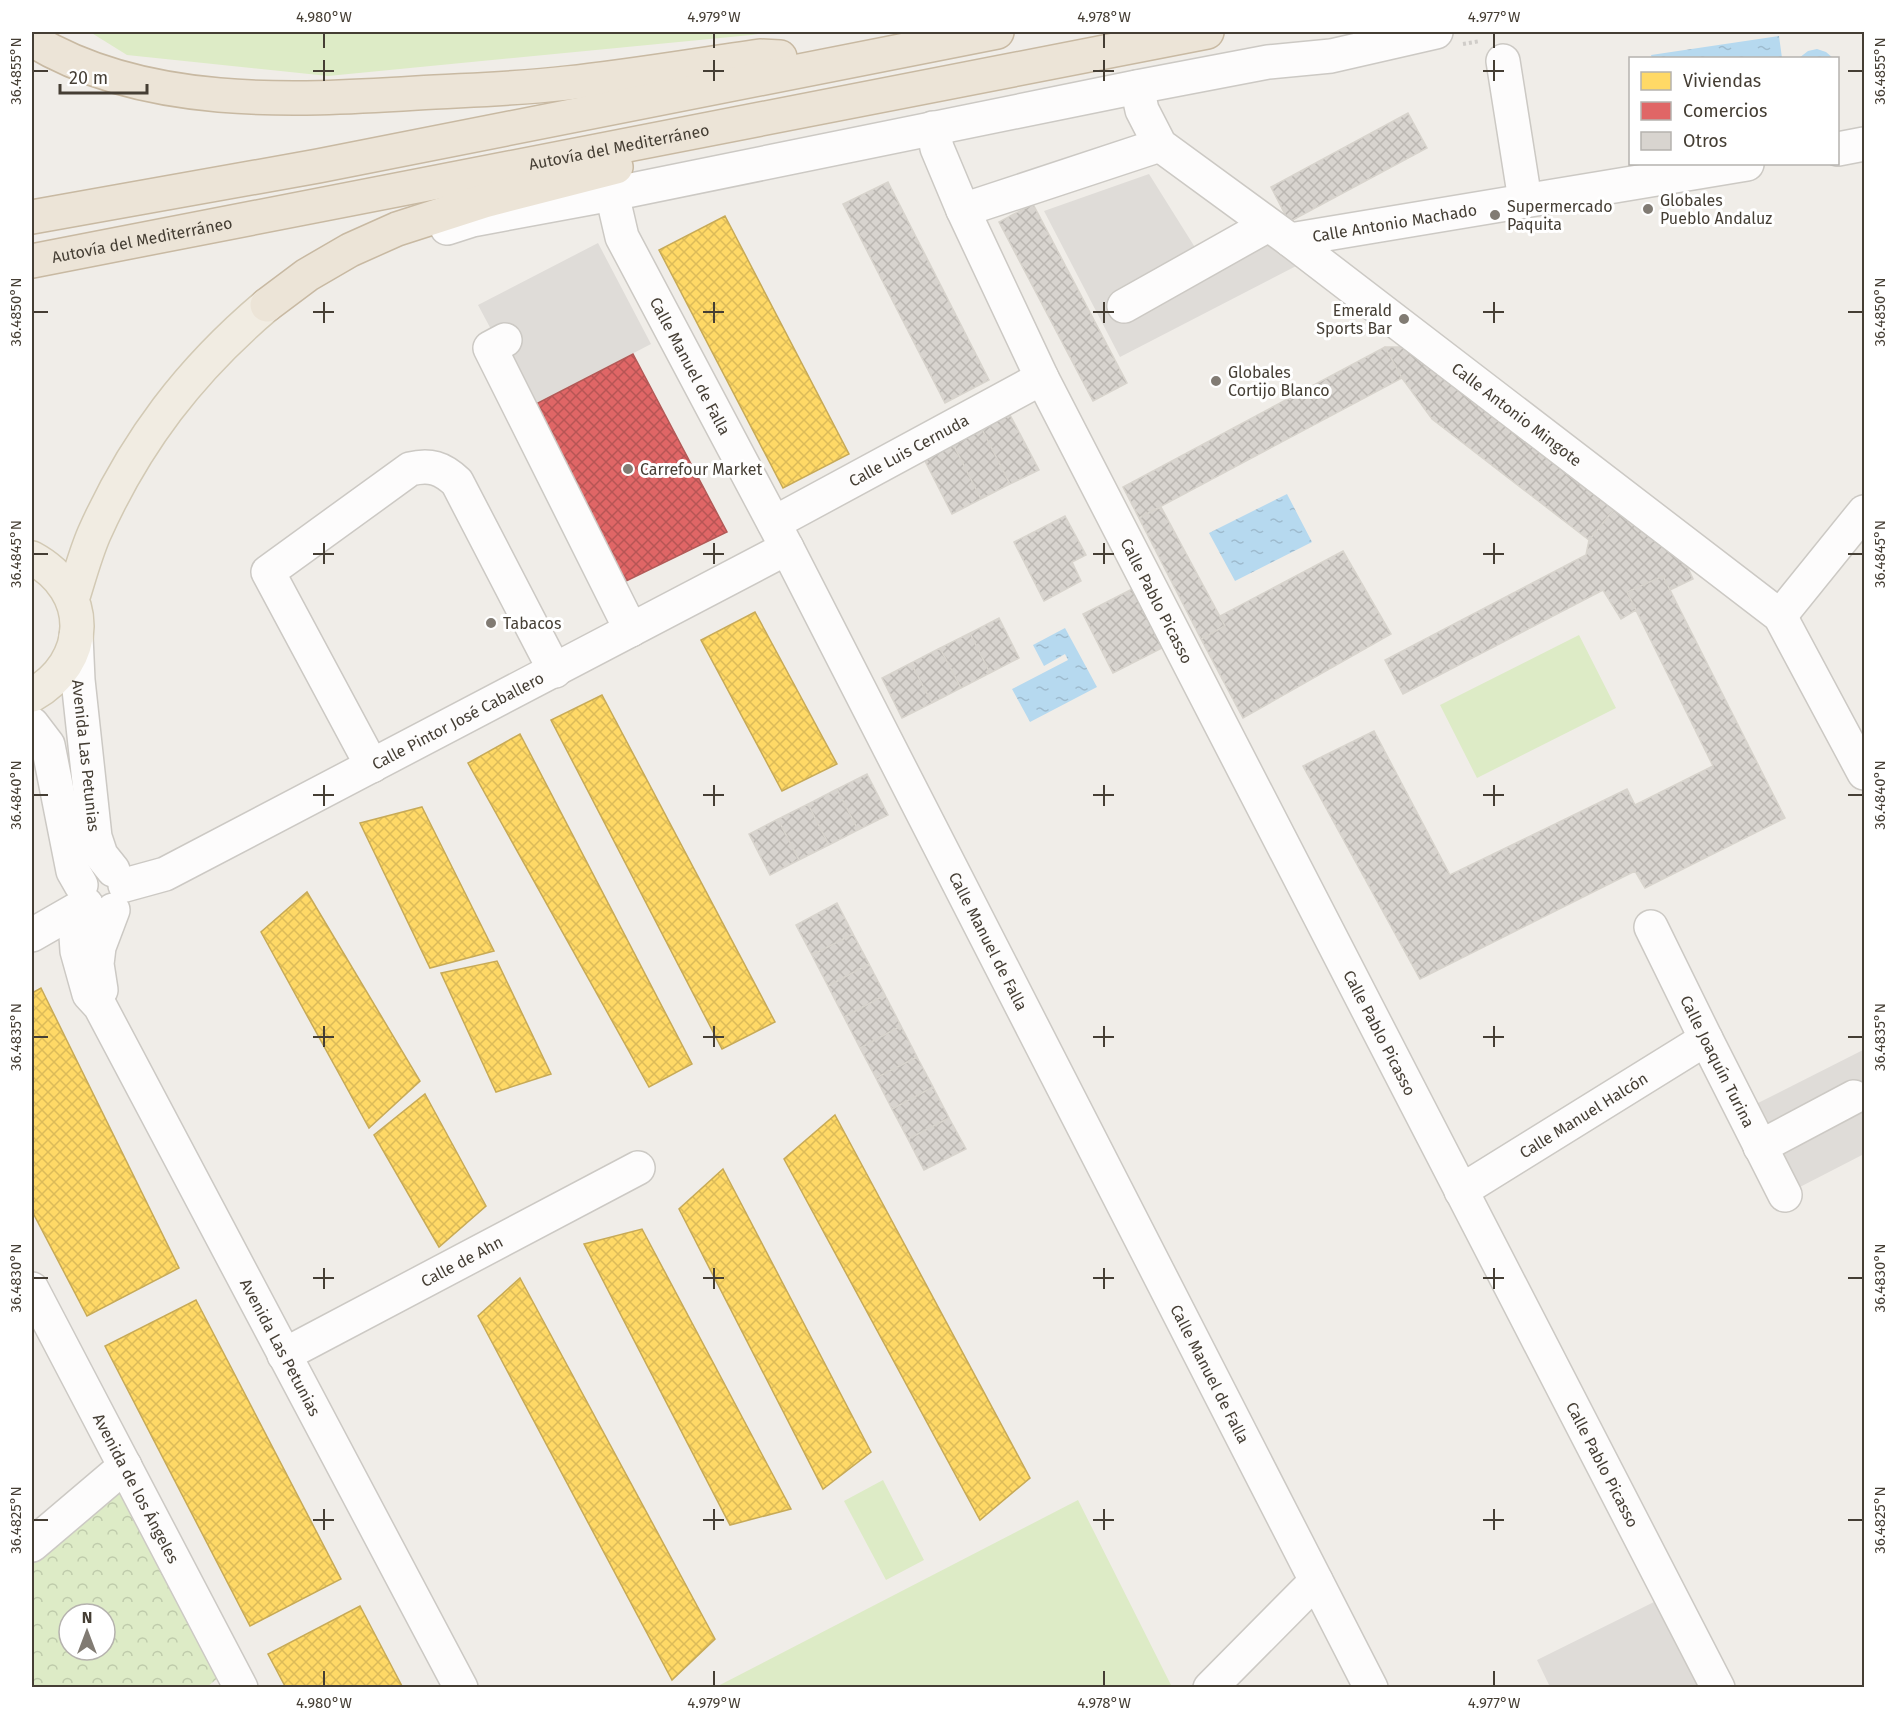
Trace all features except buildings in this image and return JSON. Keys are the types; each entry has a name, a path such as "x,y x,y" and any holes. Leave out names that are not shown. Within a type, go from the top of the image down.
{"highway":[{"path":"33,217 318,166 997,32"},
{"name":"Autovía del Mediterráneo","path":"39,259 1207,32"},
{"path":"32,40 49,50 101,72 169,89 232,96 354,97 566,83 760,56 848,60"},
{"path":"267,305 307,275 350,250 397,229 484,201 614,168 695,130"}],"main road":[{"path":"72,600 93,536 119,484 155,423 205,362 237,330 267,305"},
{"path":"32,536 39,562 57,576 72,600 76,614 76,636 71,655 61,672 47,687 32,695"}],"street":[{"path":"267,305 369,256 472,220 612,194 1137,87 1268,62 1331,56 1436,32"},
{"path":"1503,61 1525,200"},
{"name":"Calle Antonio Mingote","path":"1137,87 1142,110 1160,145 1279,232 1780,616 1864,773"},
{"name":"Calle Pablo Picasso","path":"933,128 937,148 963,210 1042,378 1718,1688"},
{"path":"1839,149 1864,144"},
{"path":"963,210 1160,145"},
{"name":"Calle Antonio Machado","path":"1124,306 1279,232 1525,200 1741,165"},
{"name":"Calle Manuel de Falla","path":"612,194 622,237 780,535 1371,1688"},
{"path":"505,340 490,348 631,630"},
{"name":"Calle Luis Cernuda","path":"780,535 1042,378"},
{"path":"372,765 268,572 410,469 423,466 436,468 447,473 457,482 555,671"},
{"path":"1780,616 1864,512"},
{"name":"Calle Pintor José Caballero","path":"32,935 101,894 165,874 555,671 631,630 780,535"},
{"name":"Avenida Las Petunias","path":"76,636 78,681 95,837 101,855 101,894 76,936 77,951 89,994 100,1006 461,1688"},
{"name":"Avenida Las Petunias","path":"32,724 48,745 73,871 101,894"},
{"name":"Calle Joaquín Turina","path":"1651,927 1785,1195"},
{"name":"Calle Manuel Halcón","path":"1461,1191 1706,1039"},
{"path":"1761,1147 1854,1097"},
{"name":"Calle de Ahn","path":"284,1355 638,1168"},
{"name":"Avenida de los Ángeles","path":"32,1289 240,1687"},
{"path":"32,1545 125,1466"},
{"path":"1210,1688 1316,1581"}],"green space":[{"path":"90,32 773,32 328,76 127,55"},
{"path":"1579,635 1616,708 1477,778 1440,705"},
{"path":"883,1480 924,1560 886,1580 844,1501"},
{"path":"119,1488 219,1677 207,1687 32,1687 32,1565"},
{"path":"1078,1500 1172,1687 716,1687"}],"shaded area":[{"path":"1149,174 1196,249 1238,224 1300,264 1120,357 1044,211"},
{"path":"598,243 651,344 532,406 478,305"},
{"path":"1863,1050 1864,1154 1796,1189 1754,1105"},
{"path":"1658,1600 1701,1687 1550,1687 1537,1660"}],"water":[{"path":"1779,36 1782,57 1652,57 1651,55"},
{"path":"1817,49 1832,57 1800,57 1808,51"},
{"path":"1287,494 1312,542 1235,581 1209,533"},
{"path":"1065,628 1097,687 1030,722 1012,689 1068,660 1065,654 1044,666 1033,645"}],"place":[{"name":"Globales Pueblo Andaluz","path":"1648,209"},
{"name":"Supermercado Paquita","path":"1495,215"},
{"name":"Emerald Sports Bar","path":"1404,319"},
{"name":"Globales Cortijo Blanco","path":"1216,381"},
{"name":"Carrefour Market","path":"628,469"},
{"name":"Tabacos","path":"491,623"}]}
